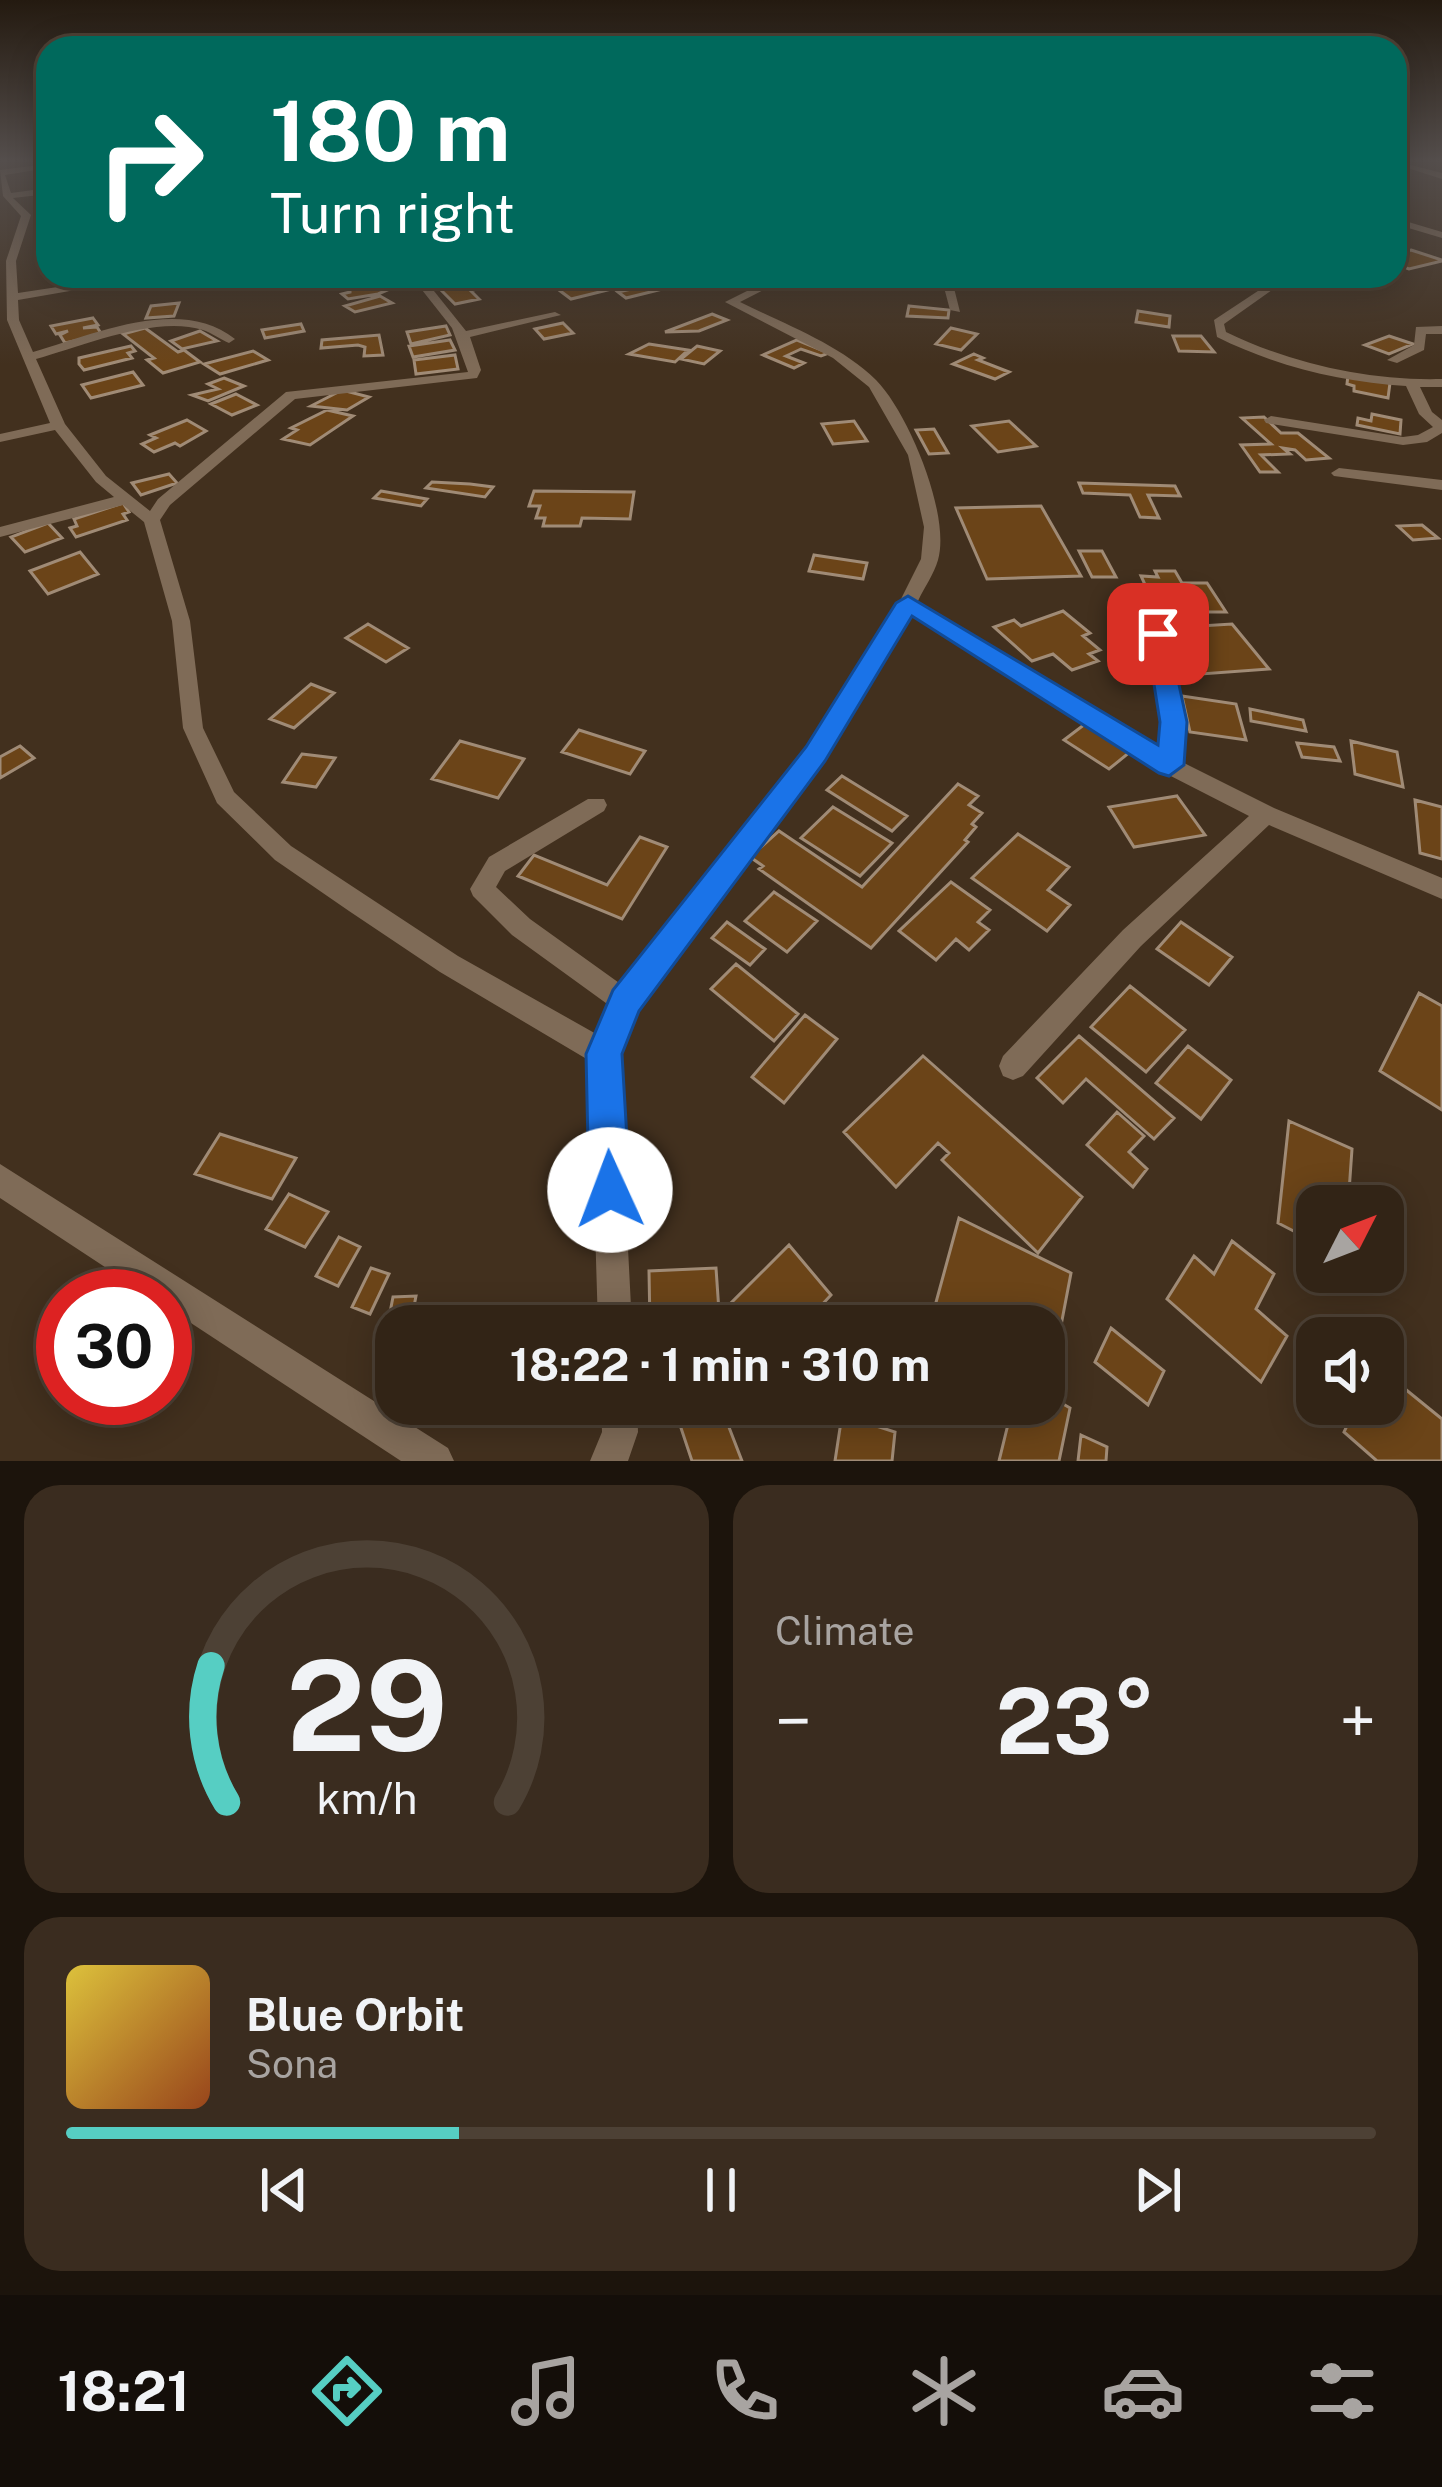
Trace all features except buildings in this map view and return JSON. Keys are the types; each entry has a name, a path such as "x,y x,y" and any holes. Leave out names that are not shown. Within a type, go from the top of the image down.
{"street":[{"path":"0,232 21,230 5,271 13,297 13,320 58,425 122,500 152,520 181,621 193,728 225,797 283,853 358,904 449,964 604,1054"},
{"path":"13,297 73,288"},
{"path":"152,520 164,502 291,395 472,375 475,370 457,319 427,288"},
{"path":"614,1305 604,1054 625,1002 815,754 930,559 932,527 915,455 890,410 857,369 731,302 761,288"},
{"path":"950,288 956,310"},
{"path":"1270,288 1218,323 1221,334 1276,357 1411,383 1442,383"},
{"path":"464,335 555,316"},
{"path":"31,357 154,325 217,328 229,339"},
{"path":"1393,360 1420,347 1422,328 1442,330"},
{"path":"1271,420 1422,440 1442,427 1426,414 1411,383"},
{"path":"0,438 58,425"},
{"path":"1339,473 1442,485"},
{"path":"0,532 122,500"},
{"path":"908,603 1169,765 1266,814 1442,889"},
{"path":"1158,634 1174,722 1169,765"},
{"path":"596,805 497,864 482,889 521,926 625,1002"},
{"path":"1013,1066 1132,938 1266,814"},
{"path":"0,1180 435,1461"},
{"path":"609,1461 620,1425"}],"route":[{"path":"610,1190 604,1054 625,1002 815,754 908,603 1169,765 1174,722 1158,634"}]}
